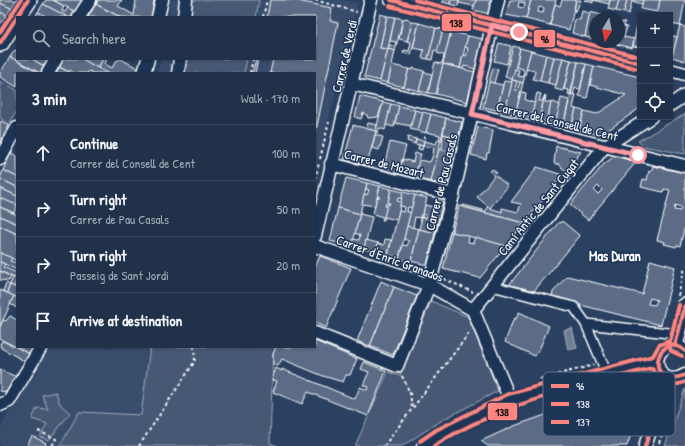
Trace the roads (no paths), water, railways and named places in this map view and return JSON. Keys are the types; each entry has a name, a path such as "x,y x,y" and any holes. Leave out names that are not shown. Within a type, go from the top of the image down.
{"main road":[{"path":"18,16 28,0"},
{"path":"0,43 16,18"}],"street":[{"path":"81,16 90,0"},
{"path":"158,16 162,0"},
{"path":"184,16 186,0"},
{"name":"Carrer de Verdi","path":"316,232 371,0"},
{"path":"391,0 637,62"},
{"name":"Carrer de Pau Casals","path":"316,333 397,366 429,285 453,195 498,0"},
{"path":"49,72 55,60"},
{"path":"144,72 148,60"},
{"path":"178,72 180,60"},
{"path":"673,71 685,74"},
{"name":"Carrer del Consell de Cent","path":"352,84 685,166"},
{"path":"673,103 685,95"},
{"name":"Camí Antic de Sant Cugat","path":"473,310 604,147 646,120"},
{"path":"0,158 16,130"},
{"name":"Carrer de Mozart","path":"331,164 453,195"},
{"name":"Carrer d'Enric Granados","path":"316,246 429,285 473,310"},
{"path":"492,286 574,307 586,324 606,372"},
{"path":"680,343 685,306"},
{"path":"473,310 510,400"},
{"path":"586,324 680,343"},
{"path":"660,372 657,361 663,350 680,343"},
{"path":"0,405 9,401 40,348"},
{"path":"615,372 657,361"},
{"path":"675,378 680,378 685,375"},
{"path":"423,446 439,435 510,400 543,391"},
{"path":"645,446 648,436"}],"district":[{"name":"Mas Duran","path":"615,256"}]}
